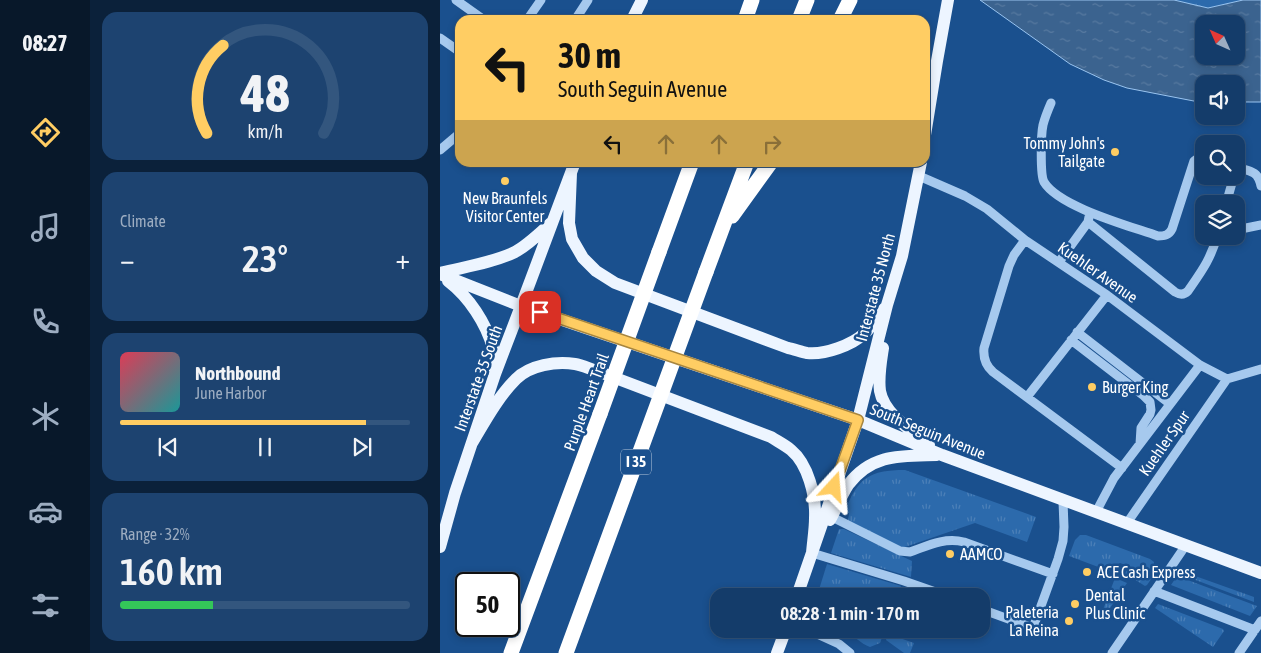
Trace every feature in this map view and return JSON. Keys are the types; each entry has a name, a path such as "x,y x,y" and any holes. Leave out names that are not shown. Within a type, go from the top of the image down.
{"highway":[{"path":"747,15 752,0"},
{"path":"801,15 807,0"},
{"path":"842,15 850,0"},
{"name":"Purple Heart Trail","path":"511,653 690,167"},
{"name":"I 35","path":"566,653 745,167"},
{"path":"722,229 768,167"}],"main road":[{"path":"634,15 642,0"},
{"path":"930,104 948,0"},
{"name":"Interstate 35 North","path":"858,420 887,305 902,256 920,167"},
{"path":"521,306 573,168"},
{"path":"573,168 569,223 572,240 583,258 596,271 614,283 788,348 808,353 822,352 853,342 865,333 887,305"},
{"path":"440,274 514,252 553,222"},
{"path":"440,274 466,298 482,324 494,351 494,374"},
{"name":"South Seguin Avenue","path":"440,274 521,306 858,420 942,455 1063,501 1261,572"},
{"path":"887,305 880,369 880,391 890,411 942,455"},
{"name":"Interstate 35 South","path":"440,547 443,524 494,374 521,306"},
{"path":"472,443 501,396 517,378 529,370 543,365 574,364 597,371 771,437 790,450 799,458 807,472 812,494 816,517 812,553"},
{"path":"800,588 858,420"},
{"path":"812,553 841,498 852,481 865,469 874,463 890,457 942,455"},
{"path":"777,653 783,638"}],"street":[{"path":"456,0 477,15"},
{"path":"530,15 541,0"},
{"path":"578,15 588,0"},
{"path":"440,38 455,48"},
{"path":"1051,103 1042,128 1043,178 1048,187 1062,199 1091,212 1158,236 1165,236 1172,229 1195,160"},
{"path":"440,150 455,137"},
{"path":"1245,170 1256,174 1260,179 1261,186"},
{"name":"Kuehler Avenue","path":"919,176 965,196 987,209 1025,240 1107,295 1200,365 1227,379"},
{"path":"1059,262 1088,222 1091,212"},
{"path":"1088,222 1179,294 1184,294 1188,291 1206,264 1214,245"},
{"path":"1245,229 1261,226"},
{"path":"1025,240 1008,266 984,353 985,361 989,369 1122,468"},
{"path":"1027,397 1107,295"},
{"path":"1074,336 1170,404"},
{"path":"1074,336 1150,402 1151,410 1141,428 1139,446"},
{"path":"1096,512 1111,483 1200,365"},
{"path":"1227,379 1261,370"},
{"name":"Kuehler Spur","path":"1127,523 1227,379"},
{"path":"990,612 1033,628 1063,541 1063,501"},
{"path":"832,517 900,551 910,552 942,541 956,540 1053,574"},
{"path":"1112,653 1186,545"},
{"path":"812,553 926,588"},
{"path":"1154,592 1255,630"},
{"path":"1239,653 1261,621"},
{"path":"826,638 839,644 850,653"}],"green space":[{"path":"1174,0 1243,0 1208,8"},
{"path":"905,470 1036,517 1027,542 975,523 902,548 848,521 849,513 845,511 855,491 866,478 882,472"},
{"path":"839,529 844,529 912,561 911,577 831,553"},
{"path":"1080,535 1086,535 1150,559 1154,562 1154,568 1158,569 1145,586 1134,579 1122,575 1131,567 1120,563 1109,571 1069,556 1075,540"},
{"path":"827,564 901,586 900,588 820,588"},
{"path":"1184,572 1254,597 1254,602 1185,576"},
{"path":"1177,576 1257,606 1250,616 1171,585"},
{"path":"1115,578 1127,583 1104,617 1101,615"},
{"path":"1158,604 1224,631 1213,647 1155,608"},
{"path":"855,638 882,638 880,643 870,647"},
{"path":"887,638 900,638 914,643 910,653 904,653 886,640"}],"water":[{"path":"980,0 1174,0 1208,8 1243,0 1261,0 1261,102 1245,102 1245,75 1195,75 1195,101 1127,88 1104,80 1070,64"}],"place":[{"name":"Tommy John's Tailgate","path":"1115,152"},
{"name":"New Braunfels Visitor Center","path":"505,181"},
{"name":"Burger King","path":"1092,387"},
{"name":"AAMCO","path":"950,554"},
{"name":"ACE Cash Express","path":"1087,572"},
{"name":"Dental Plus Clinic","path":"1075,604"},
{"name":"Paleteria La Reina","path":"1069,621"}],"route":[{"path":"540,312 858,420 834,487"}]}
